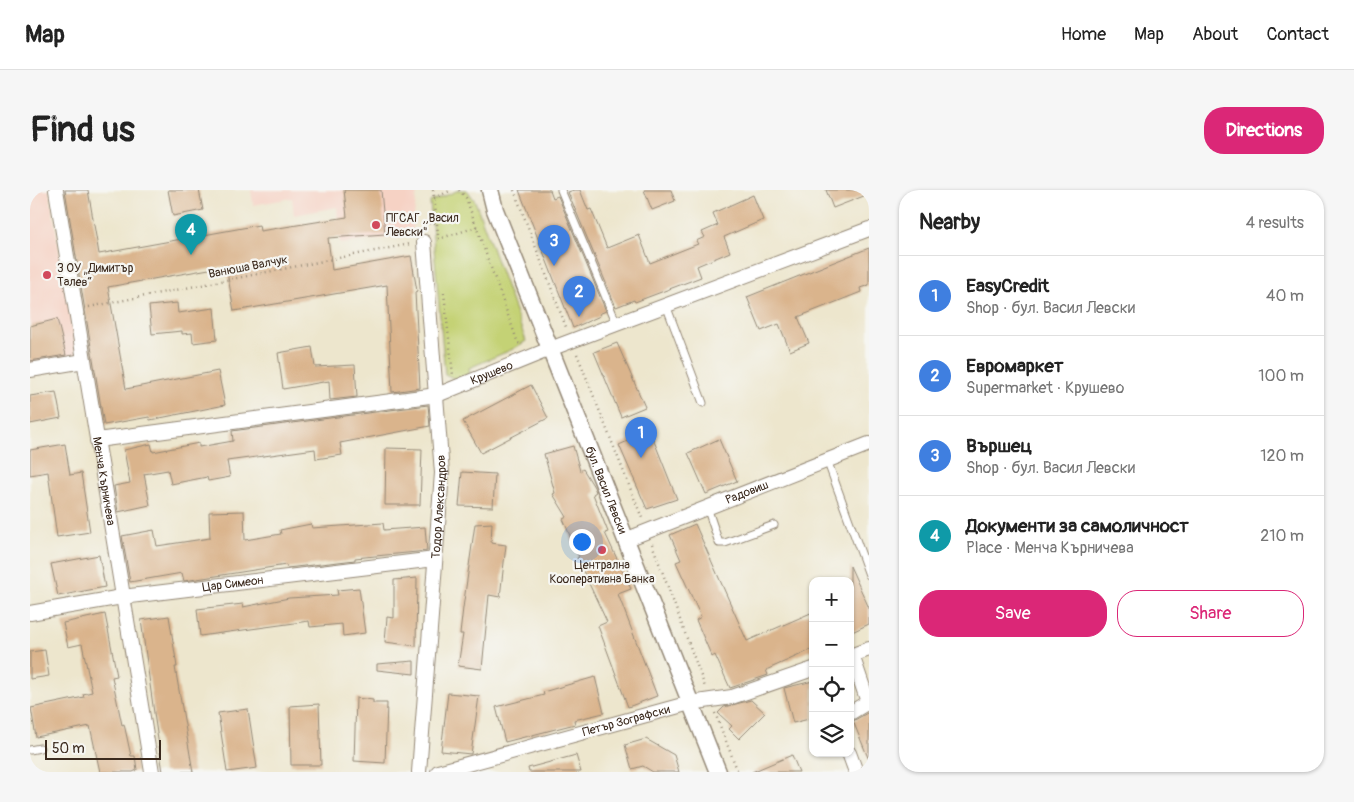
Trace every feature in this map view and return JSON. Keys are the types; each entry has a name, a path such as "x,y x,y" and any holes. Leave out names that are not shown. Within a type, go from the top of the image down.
{"street":[{"name":"Менча Кърничева","path":"56,190 152,772"},
{"name":"бул. Васил Левски","path":"479,190 494,210"},
{"name":"бул. Васил Левски","path":"490,190 494,210 718,772"},
{"name":"Крушево","path":"97,440 437,396 550,349 869,229"},
{"name":"Тодор Александров","path":"419,772 442,473 424,242"},
{"path":"30,370 84,362"},
{"name":"Радовиш","path":"625,540 869,444"},
{"name":"Цар Симеон","path":"30,613 122,597 435,559"},
{"path":"854,654 869,649"},
{"path":"852,712 868,702 854,663"},
{"name":"Петър Зографски","path":"438,772 709,698 732,697 809,670"},
{"path":"850,757 856,772"}],"lane":[{"path":"561,190 617,324"},
{"path":"666,305 703,403"},
{"path":"827,459 869,575"},
{"path":"707,507 719,543 725,543 774,525"},
{"path":"30,750 40,748"}],"path":[{"path":"433,190 437,222"},
{"path":"434,198 452,190"},
{"path":"459,190 466,198 518,343 523,346"},
{"path":"514,190 648,531 738,772"},
{"path":"438,239 477,227"},
{"name":"Ванюша Валчук","path":"75,309 424,242"}],"shaded area":[{"name":"3 ОУ „Димитър Талев“","path":"30,190 49,190 78,360 30,368"},
{"name":"ПГСАГ ,,Васил Левски\"","path":"251,190 417,190 412,235 340,244 337,207 294,215 292,198 253,205"}],"green space":[{"path":"459,190 467,190 475,201 526,341 513,349 469,368 470,373 457,380 445,374 430,202"}],"building":[{"path":"65,190 88,190 99,254 259,225 260,231 347,217 344,190 381,190 385,234 328,238 332,270 411,256 417,291 415,292 420,388 392,392 387,285 234,311 226,266 108,287 126,389 218,371 225,405 150,420 149,417 104,425"},
{"path":"168,190 199,190 203,210 173,216"},
{"path":"519,190 550,190 553,198 558,196 606,311 599,314 600,316 573,328"},
{"path":"580,190 588,210 591,209 607,248 639,235 650,263 698,244 696,241 705,237 702,232 718,225 713,213 753,195 763,220 724,237 730,252 697,266 701,277 635,302 634,300 616,307 568,192"},
{"path":"644,190 671,190 675,201 652,210"},
{"path":"826,190 869,190 869,194 833,208"},
{"path":"869,248 869,285 860,288 861,292 798,317 809,343 790,351 779,324 761,331 747,297"},
{"path":"177,303 178,313 214,308 217,340 193,343 192,333 182,334 182,331 152,334 149,306"},
{"path":"57,319 66,355 30,361 30,326"},
{"path":"617,343 645,407 621,417 594,352"},
{"path":"312,347 315,367 355,365 357,397 330,400 329,381 283,389 278,353"},
{"path":"531,385 548,418 481,453 463,421"},
{"path":"56,392 61,418 30,424 30,396"},
{"path":"428,405 430,426 340,443 342,455 316,459 315,449 227,461 230,477 208,481 207,477 171,484 168,470 144,474 150,505 118,512 114,486 130,483 124,450 151,444 153,452 199,443 199,447 233,441 232,431"},
{"path":"650,431 677,499 647,509 619,445"},
{"path":"719,439 737,481 706,494 688,453"},
{"path":"65,444 70,475 81,473 90,532 57,537 48,472 30,475 30,450"},
{"path":"573,446 580,471 583,469 594,487 596,492 593,494 608,532 605,533 631,589 618,594 657,696 628,707 598,626 607,622 577,558 579,557 563,519 567,517 553,494 555,493 544,454"},
{"path":"386,448 422,449 420,505 385,505"},
{"path":"462,472 495,474 493,507 459,506"},
{"path":"244,511 245,540 281,534 280,530 311,524 312,528 383,523 384,530 425,527 427,551 355,558 355,560 287,568 286,565 184,581 182,573 130,582 122,536 154,530 157,546 210,538 209,512"},
{"path":"492,523 491,543 506,545 500,597 489,595 482,669 458,666 463,634 460,634 463,608 475,524"},
{"path":"695,524 747,641 809,614 809,651 766,670 768,675 730,688 715,655 712,657 696,620 701,617 676,562 681,560 670,535"},
{"path":"99,555 105,587 58,596 51,564"},
{"path":"850,566 869,608 869,624 854,631 854,577 850,577"},
{"path":"417,578 416,646 385,642 387,617 394,618 394,580"},
{"path":"359,588 365,633 343,636 342,624 310,627 309,621 200,636 197,609 243,604 243,607 289,598 338,595 337,590"},
{"path":"105,614 117,676 112,677 122,725 124,724 131,756 135,756 137,770 133,772 100,772 90,726 36,737 31,708 84,697 83,694 92,692 82,644 68,647 63,623"},
{"path":"169,616 177,667 175,667 193,772 163,772 155,720 141,620"},
{"path":"45,650 49,676 30,679 30,652"},
{"path":"414,661 414,674 377,670 377,664"},
{"path":"595,677 604,713 574,720 575,724 505,742 496,707 544,695 543,692"},
{"path":"809,682 809,719 793,723 784,688"},
{"path":"448,693 479,696 471,754 441,751"},
{"path":"356,698 373,700 373,703 387,703 385,763 354,761"},
{"path":"751,700 765,713 739,739 729,729 732,726 718,713 724,707"},
{"path":"319,704 321,765 291,765 290,706"},
{"path":"248,709 257,768 227,772 218,713"},
{"path":"869,712 869,760 854,723 854,720"},
{"path":"646,739 674,755 679,772 653,772 643,766 632,769 625,745"},
{"path":"576,755 581,772 529,772 528,768"},
{"path":"792,755 799,772 752,772"}],"place":[{"name":"ПГСАГ ,,Васил Левски\"","path":"376,225"},
{"name":"Документи за самоличност","path":"191,255"},
{"name":"Вършец","path":"554,266"},
{"name":"3 ОУ „Димитър Талев“","path":"47,275"},
{"name":"Евромаркет","path":"579,317"},
{"name":"EasyCredit","path":"641,458"},
{"name":"Централна Кооперативна Банка","path":"602,550"}]}
